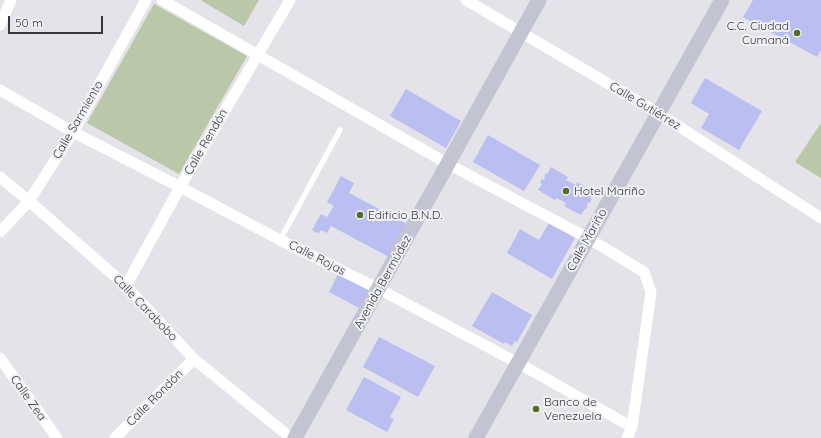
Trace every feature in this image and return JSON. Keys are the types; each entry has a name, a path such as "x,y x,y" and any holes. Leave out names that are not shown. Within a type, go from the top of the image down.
{"street":[{"path":"0,25 11,0"},
{"name":"Calle Sarmiento","path":"0,232 29,201 73,132 146,0"},
{"path":"162,0 448,164 588,238 644,272 651,292 632,427 627,438"},
{"name":"Calle Rendón","path":"126,286 180,187 290,0"},
{"name":"Calle Gutiérrez","path":"466,0 658,113 821,218"},
{"name":"Avenida Bermúdez","path":"295,438 539,0"},
{"name":"Calle Mariño","path":"476,438 719,1"},
{"name":"Calle Rojas","path":"0,90 73,132 280,240 379,289 518,363 632,427"},
{"name":"Calle Carabobo","path":"0,177 126,286 194,359 291,438"},
{"name":"Calle Zea","path":"0,358 57,438"},
{"name":"Calle Rondón","path":"115,438 194,359"}],"lane":[{"path":"280,240 340,130"}],"green space":[{"path":"202,0 259,0 244,26"},
{"path":"154,4 247,56 179,174 87,123"},
{"path":"821,123 821,178 795,162"}],"building":[{"name":"C.C. Ciudad Cumaná","path":"753,0 821,0 821,50 817,57 743,17"},
{"path":"705,78 762,111 739,150 701,128 709,114 691,103"},
{"path":"406,89 461,121 446,148 390,116"},
{"path":"488,135 540,165 524,191 473,162"},
{"name":"Hotel Mariño","path":"551,167 568,177 566,180 576,185 577,182 594,192 590,199 592,199 590,203 588,202 588,206 581,215 564,206 566,203 556,198 555,200 538,190 542,184 540,183 542,179 544,180 546,173 547,174"},
{"name":"Edificio B.N.D.","path":"341,176 354,183 349,193 407,224 389,257 331,226 327,233 321,230 319,233 316,233 312,230 321,214 327,217 334,206 327,202"},
{"path":"549,223 575,238 552,279 507,253 520,229 539,240"},
{"path":"339,272 371,289 363,310 329,292"},
{"path":"492,292 532,315 517,342 515,341 512,346 505,342 504,344 472,326"},
{"path":"379,337 435,366 418,397 363,367"},
{"path":"364,377 401,397 390,417 394,419 387,432 346,410"}],"place":[{"name":"C.C. Ciudad Cumaná","path":"797,33"},
{"name":"Hotel Mariño","path":"566,191"},
{"name":"Edificio B.N.D.","path":"360,215"},
{"name":"Banco de Venezuela","path":"536,409"}]}
